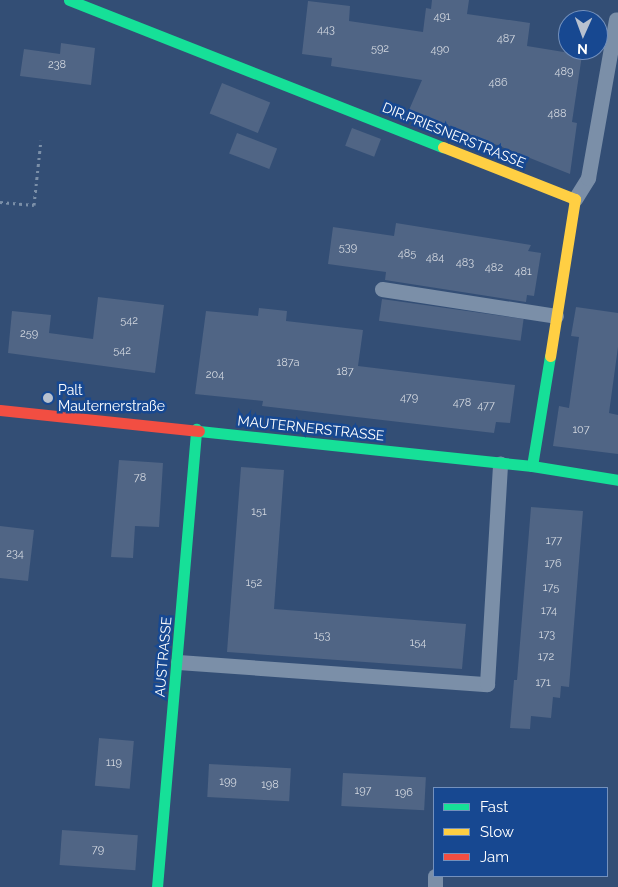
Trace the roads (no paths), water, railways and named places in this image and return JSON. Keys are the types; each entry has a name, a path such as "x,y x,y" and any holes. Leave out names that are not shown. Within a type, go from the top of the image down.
{"street":[{"name":"DIR.PRIESNERSTRASSE","path":"69,0 575,199"},
{"path":"532,466 575,199"},
{"name":"MAUTERNERSTRASSE","path":"0,410 196,429 532,466 618,480"},
{"name":"AUSTRASSE","path":"157,887 178,662 196,429"}],"lane":[{"path":"575,199 588,178 616,20"},
{"path":"382,289 556,316"},
{"path":"178,662 487,684 500,463"}],"place":[{"name":"Palt Mauternerstraße","path":"48,398"}]}
